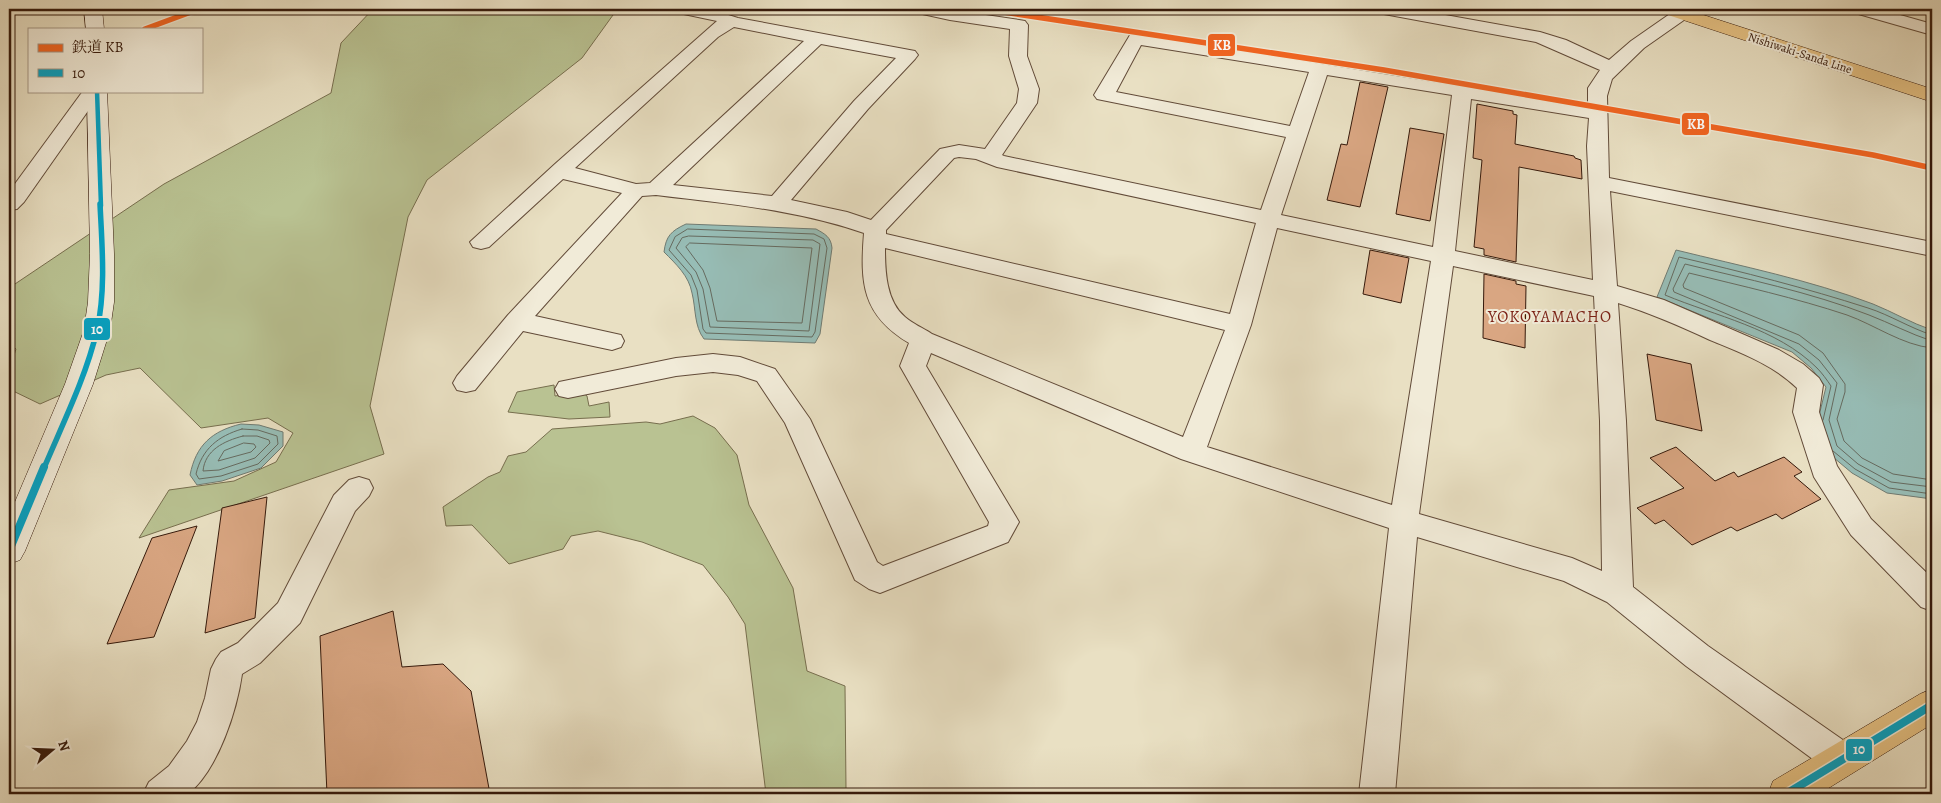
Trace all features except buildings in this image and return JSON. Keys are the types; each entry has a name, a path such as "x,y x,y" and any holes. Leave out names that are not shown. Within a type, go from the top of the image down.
{"main road":[{"path":"94,9 95,28"},
{"name":"Nishiwaki-Sanda Line","path":"1702,9 1932,84"},
{"name":"Nishiwaki-Sanda Line","path":"1679,10 1932,96"},
{"path":"9,551 79,384 97,330 101,302 102,254 96,92"},
{"path":"1786,794 1932,705"}],"street":[{"path":"685,9 734,22 909,55 860,105 777,203"},
{"path":"924,9 950,15 1020,24 1017,44 1018,56 1029,89 1027,103 990,157"},
{"path":"1384,9 1540,37 1560,44 1611,68"},
{"path":"1861,9 1932,30"},
{"path":"1618,593 1613,421 1597,146 1598,86 1611,68 1679,10"},
{"path":"481,242 712,33 724,24 734,22"},
{"path":"466,383 517,321 646,189 788,68 817,38"},
{"path":"1297,133 1104,95 1136,39 1598,114"},
{"path":"1191,452 1239,325 1269,218 1320,68"},
{"path":"9,204 91,92"},
{"path":"1377,794 1404,521 1443,256 1462,92"},
{"path":"1841,759 1697,656 1618,593 1572,570 1404,521 1191,452 923,340 892,321 879,297 873,265 874,234 947,153 955,150 990,157 997,161 1606,291 1656,306 1770,356 1794,370 1810,385 1806,412 1824,469 1861,528 1932,598"},
{"path":"562,168 570,174 646,189 777,203 839,217 874,234 1239,325"},
{"path":"1600,183 1932,249"},
{"path":"517,321 612,341"},
{"path":"568,389 676,367 713,363 740,366 766,375 797,419 866,571 880,580 998,534 1004,522 913,366 923,340"},
{"path":"161,794 180,778 199,753 212,727 222,698 227,669 232,662 249,653 289,613 344,504 360,488"}],"green space":[{"path":"373,9 605,9 613,15 582,58 427,180 408,217 370,406 384,454 139,538 169,490 234,481 276,462 293,433 268,418 201,428 140,368 106,375 40,404 9,389 9,371 16,349 9,342 9,288 164,184 331,93 341,43"},
{"path":"554,385 555,396 582,392 587,396 589,406 609,402 610,417 569,419 508,412 517,392"},
{"path":"693,416 715,428 737,455 749,505 793,588 807,671 845,686 846,789 820,794 766,794 745,624 728,597 703,565 642,542 598,531 571,536 563,549 509,564 472,525 446,526 443,507 488,477 500,472 508,456 526,452 552,429 646,422 660,424"}],"water":[{"path":"686,224 816,229 827,236 832,248 820,334 815,343 704,339 697,323 688,281 664,252 670,235"},
{"path":"1676,250 1775,274 1849,295 1932,330 1932,499 1887,493 1852,473 1827,452 1818,420 1826,387 1811,368 1792,352 1657,297"},
{"path":"241,424 259,425 283,432 283,446 261,468 222,481 197,485 190,475 196,455 201,448 214,435"}],"rail line":[{"name":"KB","path":"148,28 199,9"},
{"name":"KB","path":"984,9 1384,70 1873,155 1932,168"}],"transit line":[{"name":"10","path":"9,551 79,384 97,330 101,302 102,254 97,92"},
{"name":"10","path":"1786,794 1932,705"}],"district":[{"name":"YOKOYAMACHO","path":"1550,317"}]}
